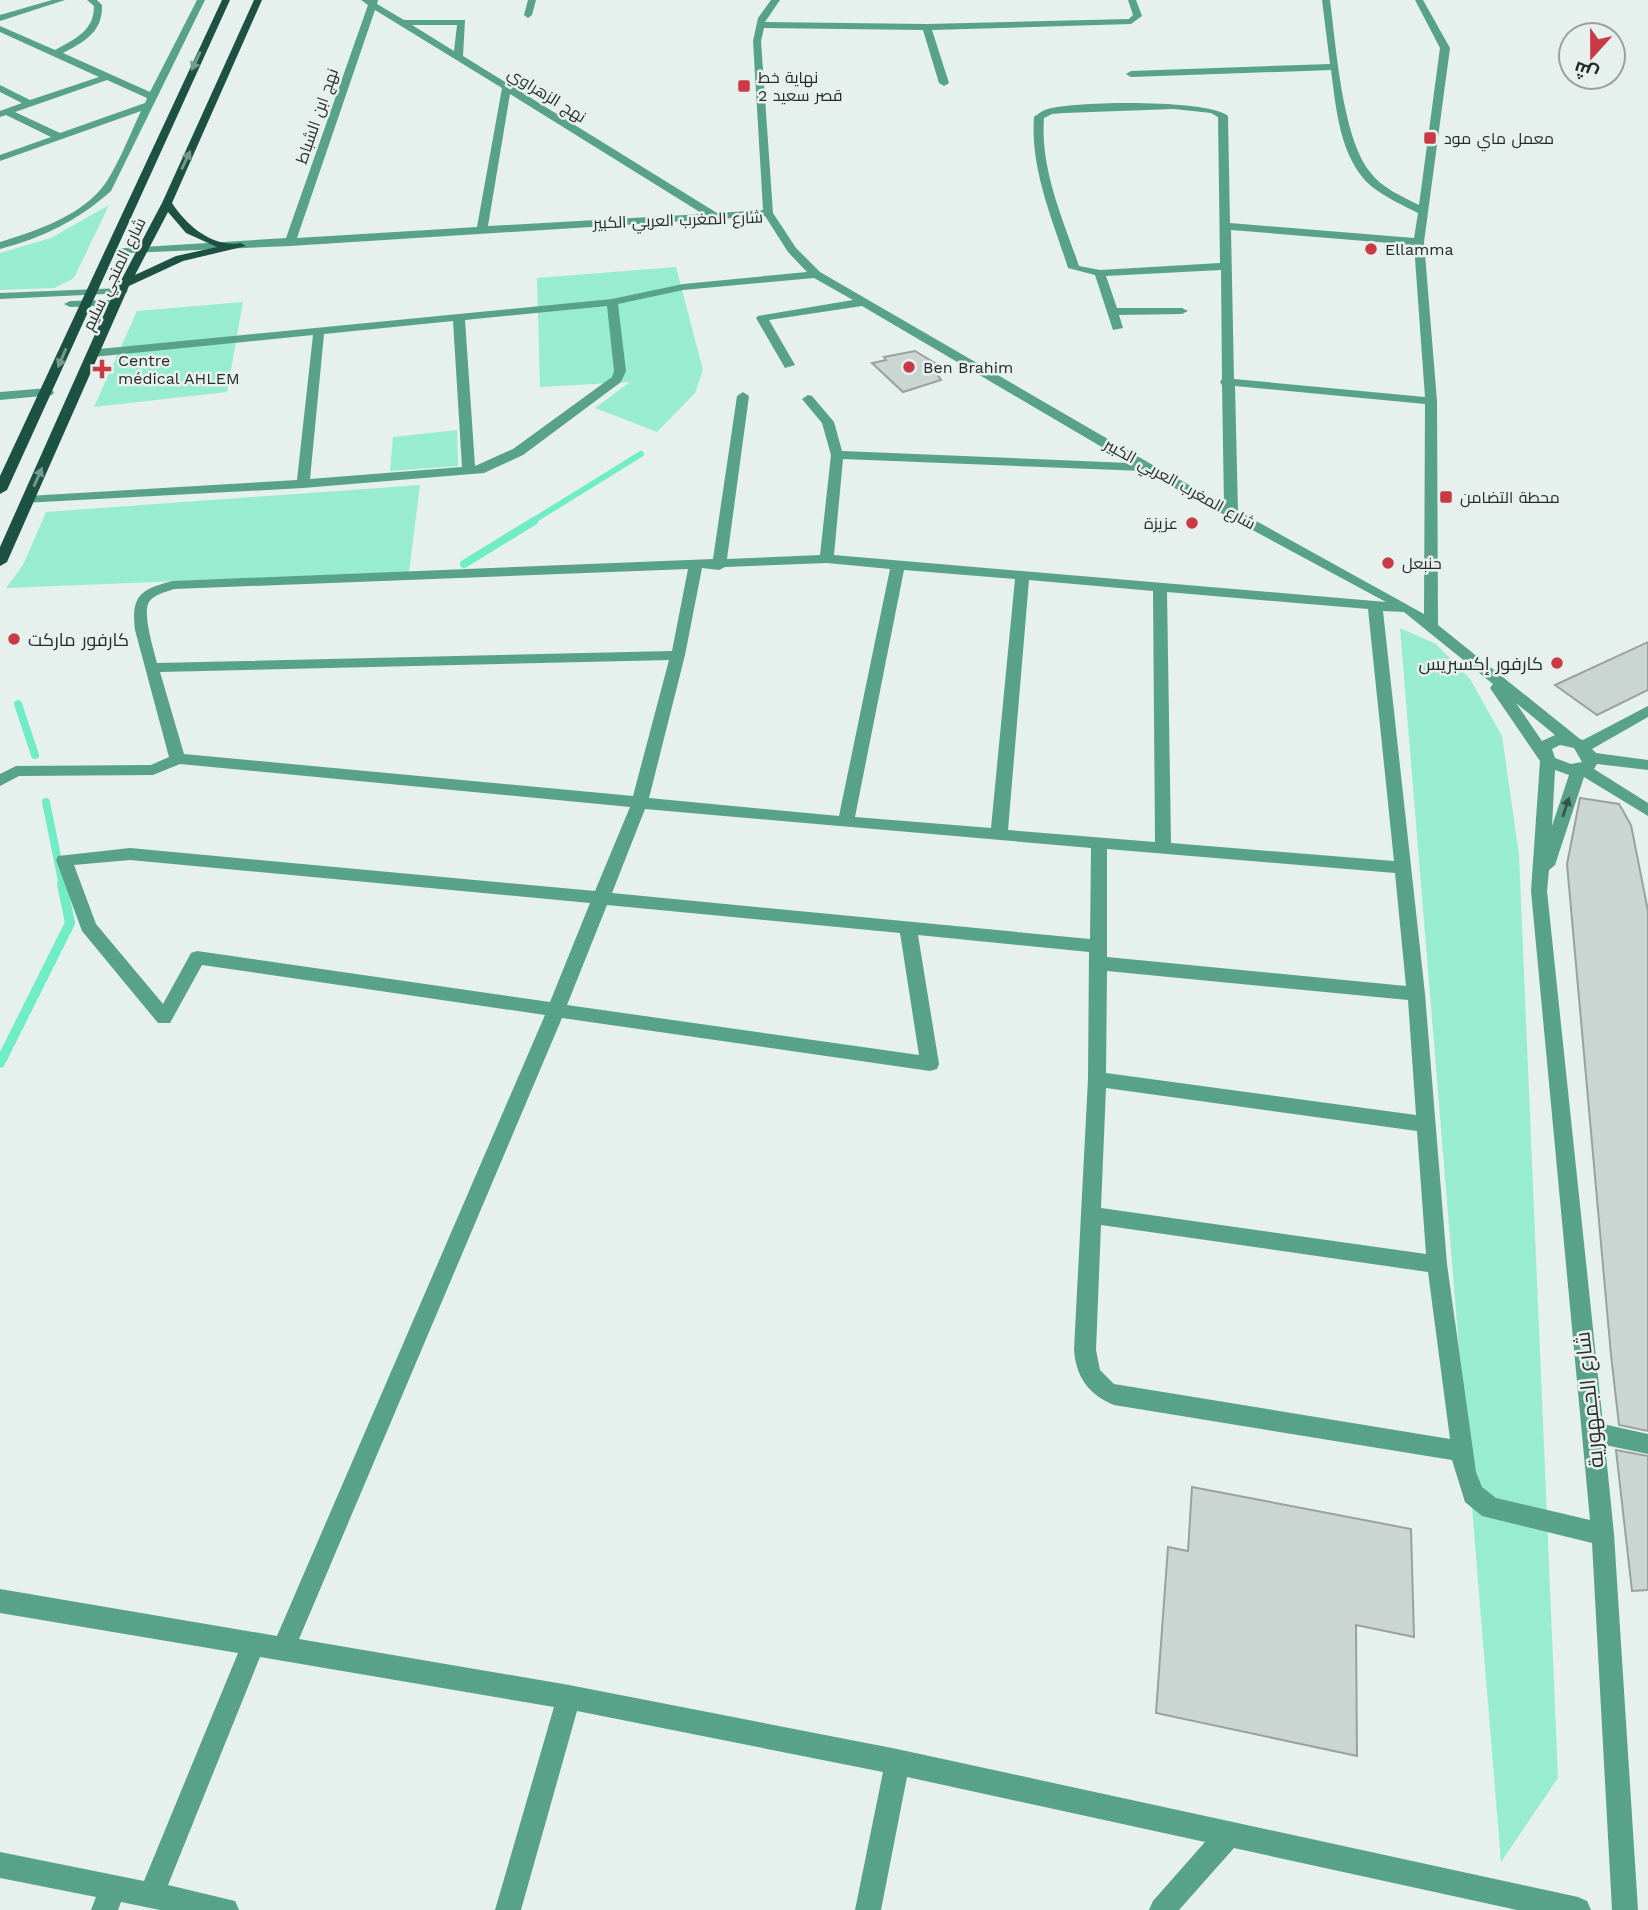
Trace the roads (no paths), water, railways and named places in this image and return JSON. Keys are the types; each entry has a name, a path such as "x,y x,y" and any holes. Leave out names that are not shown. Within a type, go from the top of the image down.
{"main road":[{"name":"شارع المنجي سليم","path":"0,490 48,392 226,0"},
{"name":"شارع المنجي سليم","path":"0,562 115,303 167,203 258,0"},
{"path":"167,203 182,227 198,237 223,246"},
{"path":"124,287 180,258 241,246"}],"street":[{"path":"0,18 61,0"},
{"path":"55,54 93,30 99,13 98,5 91,0"},
{"path":"0,246 47,231 87,209 107,189 201,0"},
{"path":"528,15 531,0"},
{"path":"768,213 759,24 766,8 776,0"},
{"path":"759,24 927,27 1123,22 1138,16 1132,0"},
{"path":"1326,0 1345,121 1362,168 1380,188 1423,212"},
{"path":"1419,0 1445,48 1419,242 1431,401 1431,624"},
{"name":"نهج الزهراوي","path":"371,2 399,23 714,216"},
{"name":"نهج ابن الشباط","path":"290,243 371,2"},
{"path":"399,23 462,22 458,58"},
{"path":"927,27 944,83"},
{"path":"0,29 107,77 151,101"},
{"path":"1131,74 1336,67"},
{"path":"3,113 107,77"},
{"path":"0,88 30,104"},
{"path":"482,230 506,89"},
{"path":"0,158 151,101"},
{"path":"1225,266 1100,273 1074,268 1060,229 1037,126 1043,114 1064,110 1191,106 1220,112 1223,116 1225,266 1226,382 1231,513"},
{"path":"3,113 59,137"},
{"name":"شارع المغرب العربي الكبير","path":"110,252 768,213 792,250 816,274 1146,467 1409,609 1431,624 1583,757"},
{"path":"1224,226 1419,242"},
{"path":"1100,273 1117,328"},
{"path":"93,353 612,302 683,287 816,274"},
{"path":"0,296 124,287"},
{"path":"28,500 303,484 484,469 518,452 617,380 620,370 612,302"},
{"path":"789,365 762,318 863,302"},
{"path":"0,307 115,303"},
{"path":"1112,312 1182,311"},
{"path":"459,317 469,470"},
{"path":"303,484 319,330"},
{"path":"1226,382 1431,401"},
{"path":"0,396 48,392"},
{"path":"719,566 743,396"},
{"path":"808,399 828,422 837,455 827,559"},
{"path":"837,455 1146,467"},
{"path":"178,759 152,668 140,605 151,593 173,585 719,566 827,559 1409,609"},
{"path":"846,822 898,563"},
{"path":"283,1649 556,1010 640,801 678,655 695,566"},
{"path":"999,835 1022,575"},
{"path":"1160,589 1163,850"},
{"path":"1376,606 1416,994 1424,1124 1437,1264 1461,1451 1473,1494 1490,1508 1603,1534"},
{"path":"152,668 678,655"},
{"name":"شارع المغرب العربي الكبير","path":"1486,671 1545,756"},
{"path":"1648,711 1583,757 1562,768 1545,756 1546,743 1551,740 1583,757 1648,800"},
{"name":"شارع الجمهورية","path":"1545,756 1539,891 1603,1534 1625,1910"},
{"path":"1583,757 1648,765"},
{"path":"1583,757 1648,810"},
{"name":"شارع الجمهورية","path":"1539,891 1583,757"},
{"path":"0,781 16,771 153,770 178,759 846,822 1402,868"},
{"path":"1099,843 1097,1079 1089,1215 1086,1367 1101,1388 1114,1395 1461,1451"},
{"path":"908,928 930,1064 197,958 164,1018 88,927 64,860 130,854 601,897 908,928 1096,955 1416,994"},
{"path":"1097,1079 1424,1124"},
{"path":"1089,1215 1437,1264"},
{"path":"1592,1432 1648,1444"},
{"path":"0,1601 569,1697 897,1762 1227,1836 1578,1910"},
{"path":"151,1895 254,1643"},
{"path":"508,1910 569,1697"},
{"path":"868,1910 897,1762"},
{"path":"1162,1910 1227,1836"},
{"path":"0,1865 109,1899 151,1895 226,1910"}],"waterway":[{"path":"531,522 641,454"},
{"path":"464,564 534,521"},
{"path":"18,704 35,755"},
{"path":"46,802 63,886"},
{"path":"0,1063 70,923 62,884"}],"place":[{"name":"نهاية خط قصر سعيد 2","path":"744,86"},
{"name":"معمل ماي مود","path":"1430,138"},
{"name":"Ellamma","path":"1371,249"},
{"name":"Ben Brahim","path":"909,367"},
{"name":"Centre médical AHLEM","path":"102,369"},
{"name":"محطة التضامن","path":"1446,497"},
{"name":"عزيزة","path":"1192,523"},
{"name":"حنبعل","path":"1388,563"},
{"name":"كارفور ماركت","path":"14,639"},
{"name":"كارفور إكسبريس","path":"1557,663"}]}
